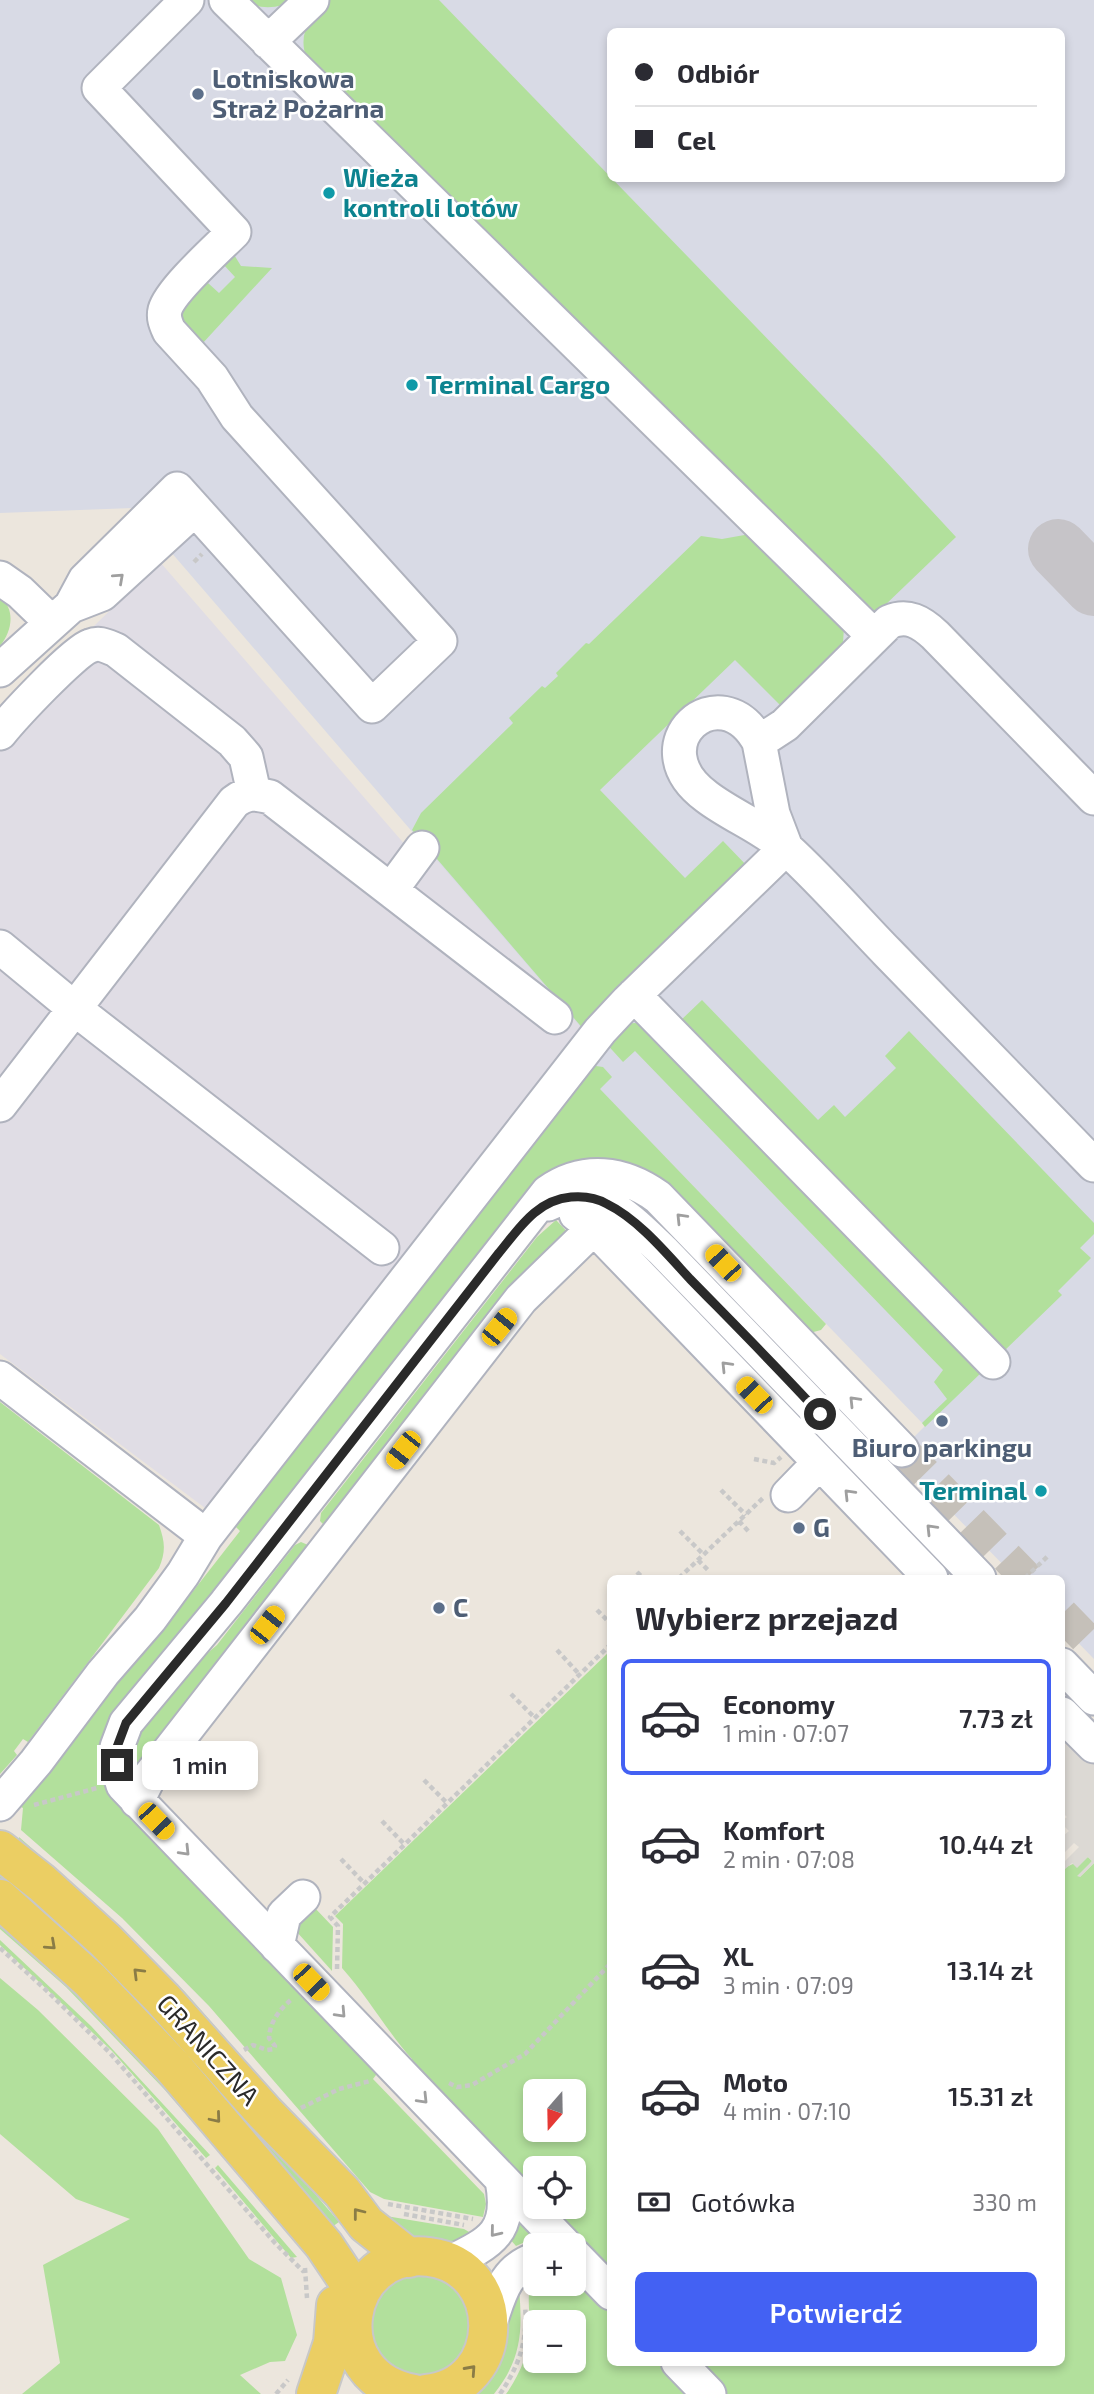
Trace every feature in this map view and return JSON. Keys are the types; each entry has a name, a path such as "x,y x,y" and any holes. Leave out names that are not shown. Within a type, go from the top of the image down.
{"main road":[{"name":"GRANICZNA","path":"0,1850 42,1883 105,1940 172,2008 265,2113 342,2192 366,2224 409,2258"},
{"name":"GRANICZNA","path":"0,1899 90,1980 172,2066 318,2263 358,2296"},
{"path":"429,2257 449,2263 470,2277 484,2298 490,2323 487,2347 475,2368 458,2384 417,2394 383,2384 369,2372 354,2345 352,2315 358,2296 374,2275 384,2267 409,2258 429,2257"},
{"path":"318,2263 335,2276 335,2322 318,2394"},
{"path":"318,2394 340,2370 354,2345"}],"street":[{"path":"0,670 61,614 102,594 186,499 373,706 440,640 237,417 212,378 164,322 164,313 173,296 234,232 99,88 187,0"},
{"path":"226,0 874,636"},
{"path":"268,42 312,0"},
{"path":"0,578 61,614"},
{"path":"759,742 785,724 889,622 910,618 927,627 1094,798"},
{"path":"0,733 13,716 86,646 100,643 116,650 232,741 246,757 254,793"},
{"path":"786,848 773,814 759,742 753,731 740,720 723,714 707,713 695,719 684,732 680,746 680,764 691,783 706,796 786,848 1094,1165"},
{"path":"0,1105 234,802 243,795 254,793 270,797 555,1017"},
{"path":"391,890 422,848"},
{"path":"14,1805 26,1754 103,1673 158,1608 183,1574 206,1535 574,1062 634,995 786,848"},
{"path":"0,947 75,1009 382,1248"},
{"path":"634,995 993,1362"},
{"path":"552,2233 502,2180 324,1976 277,1946 130,1792 117,1765 117,1747 126,1723 226,1603 498,1254 548,1192 562,1182 581,1176 615,1176 648,1189 667,1205 902,1450"},
{"path":"536,1210 557,1199 573,1196 592,1198 628,1218 691,1279 976,1575"},
{"path":"536,1210 553,1208 569,1211 594,1228 927,1575"},
{"path":"130,1792 149,1777 166,1756 520,1299 594,1228"},
{"path":"0,1378 206,1535"},
{"path":"779,1493 818,1463"},
{"path":"295,1516 327,1548"},
{"path":"1065,1668 1094,1698"},
{"path":"1065,1717 1094,1746"},
{"path":"277,1946 284,1915 303,1897"},
{"path":"449,2263 484,2245 502,2224 506,2202 502,2180"},
{"path":"490,2323 501,2291 510,2275 523,2264"},
{"path":"586,2268 607,2289"},
{"path":"682,2366 709,2394"}],"path":[{"path":"754,1459 774,1463 785,1454"},
{"path":"721,1490 746,1515"},
{"path":"682,1575 746,1515 779,1493"},
{"path":"739,1521 750,1533"},
{"path":"680,1531 704,1555"},
{"path":"1028,1575 1049,1555"},
{"path":"698,1560 710,1572"},
{"path":"637,1572 640,1575"},
{"path":"597,1610 607,1620"},
{"path":"330,1917 607,1648"},
{"path":"557,1650 580,1675"},
{"path":"511,1694 535,1718"},
{"path":"424,1780 447,1803"},
{"path":"14,1805 130,1792"},
{"path":"382,1821 404,1844"},
{"path":"341,1859 364,1883"},
{"path":"0,1948 110,2053 275,2243 318,2263"},
{"path":"447,2081 457,2087 472,2085 525,2054 607,1967"},
{"path":"244,2051 253,2046 274,2049 275,2046 269,2038 271,2025 282,2008 324,1976"},
{"path":"293,2108 304,2108 339,2089 375,2080"},
{"path":"385,2203 485,2222"},
{"path":"394,2213 470,2227"},
{"path":"500,2394 513,2375 524,2346 525,2302"}],"shaded area":[{"path":"0,0 1094,0 1094,1659 1065,1629 1065,1575 1013,1575 896,1455 925,1426 566,1055 584,1031 133,508 0,513"},
{"path":"160,562 407,847 416,836 582,1028 205,1508 0,1354 0,717"},
{"path":"1065,1734 1094,1764 1094,1863 1080,1877 1077,1876 1092,1861 1088,1857 1077,1868 1072,1863 1065,1869 1065,1861 1079,1847 1074,1843 1065,1852 1065,1834 1069,1831 1065,1827"}],"green space":[{"path":"243,0 297,0 270,7 257,6"},
{"path":"324,0 439,0 607,173 607,182 615,182 956,537 882,608 871,612 307,59 303,42 310,20"},
{"path":"233,253 241,266 272,268 202,344 178,321 177,310 199,282 208,283 219,293 235,277 223,264"},
{"path":"750,534 844,627 843,643 780,705 735,660 600,790 685,878 723,841 750,869 585,1031 412,830 421,813 513,723 509,718 542,686 545,688 558,676 556,673 586,643 589,644 701,536 722,539"},
{"path":"0,597 8,608 10,621 0,646"},
{"path":"702,1000 818,1120 834,1105 845,1117 896,1068 885,1056 909,1031 1094,1223 1094,1234 1080,1248 1091,1258 1058,1291 1062,1295 1002,1353 679,1022"},
{"path":"624,1024 642,1024 983,1371 925,1427 922,1423 947,1399 934,1382 943,1370 635,1051 623,1062 603,1040"},
{"path":"589,1065 603,1067 612,1077 600,1089 826,1324 821,1330 806,1334 674,1199 530,1191 122,1709 106,1740 379,2071 373,2079 484,2194 486,2204 483,2217 384,2199 370,2192 209,2006 122,1918 21,1830 23,1808 17,1805 118,1674 155,1640 240,1531 233,1524"},
{"path":"556,1220 572,1237 325,1526 320,1521 321,1513 537,1237"},
{"path":"0,1402 159,1525 164,1546 159,1568 28,1742 23,1739 14,1751 17,1755 0,1774"},
{"path":"301,1542 310,1549 140,1770 129,1768 129,1747 176,1680 217,1645 295,1545"},
{"path":"607,1654 607,2270 586,2249 586,2233 571,2233 557,2219 586,2219 586,2156 523,2156 523,2185 407,2064 412,2059 342,1968 343,1924 335,1916"},
{"path":"19,1837 93,1902 185,1992 330,2157 19,1841"},
{"path":"1088,1857 1092,1861 1080,1877 1094,1863 1094,2394 726,2394 699,2366 1065,2366 1065,1868"},
{"path":"0,1868 49,1909 238,2104 339,2222 329,2229 0,1882"},
{"path":"314,1907 333,1927 332,1971 296,1931 295,1927"},
{"path":"0,1918 39,1952 218,2140 216,2149 165,2090 66,1987 0,1929"},
{"path":"0,1940 91,2026 210,2155 206,2158 112,2051 0,1945"},
{"path":"0,1978 38,2010 158,2129 249,2259 281,2278 297,2335 285,2361 270,2362 240,2375 261,2394 22,2394 60,2363 43,2265 130,2219 76,2199 0,2134"},
{"path":"218,2165 297,2257 291,2258 215,2168"},
{"path":"386,2216 464,2229 476,2236 456,2245 411,2240"},
{"path":"517,2220 533,2233 523,2233 523,2243 516,2246 509,2238"},
{"path":"420,2276 439,2280 456,2290 466,2307 470,2326 466,2345 456,2362 439,2372 420,2376 401,2372 384,2362 374,2345 370,2326 374,2307 384,2290 401,2280"},
{"path":"586,2284 607,2306 607,2366 664,2366 692,2394 506,2394 523,2361 523,2373 586,2373 586,2310 529,2310 529,2296 586,2296"},
{"path":"519,2289 520,2332 510,2369 494,2394 469,2394 503,2336"}],"taxiway":[{"path":"1058,549 1094,586"}],"tunnel":[{"path":"902,1450 1024,1575"},
{"path":"1065,1617 1094,1647"}],"place":[{"name":"Lotniskowa Straż Pożarna","path":"198,94"},
{"name":"Wieża kontroli lotów","path":"329,193"},
{"name":"Terminal Cargo","path":"412,385"},
{"name":"Biuro parkingu","path":"942,1421"},
{"name":"Terminal","path":"1041,1491"},
{"name":"G","path":"799,1528"},
{"name":"C","path":"439,1608"}],"route":[{"path":"117,1765 117,1747 126,1723 226,1603 498,1254 536,1210 557,1199 573,1196 592,1198 628,1218 820,1414"}]}
